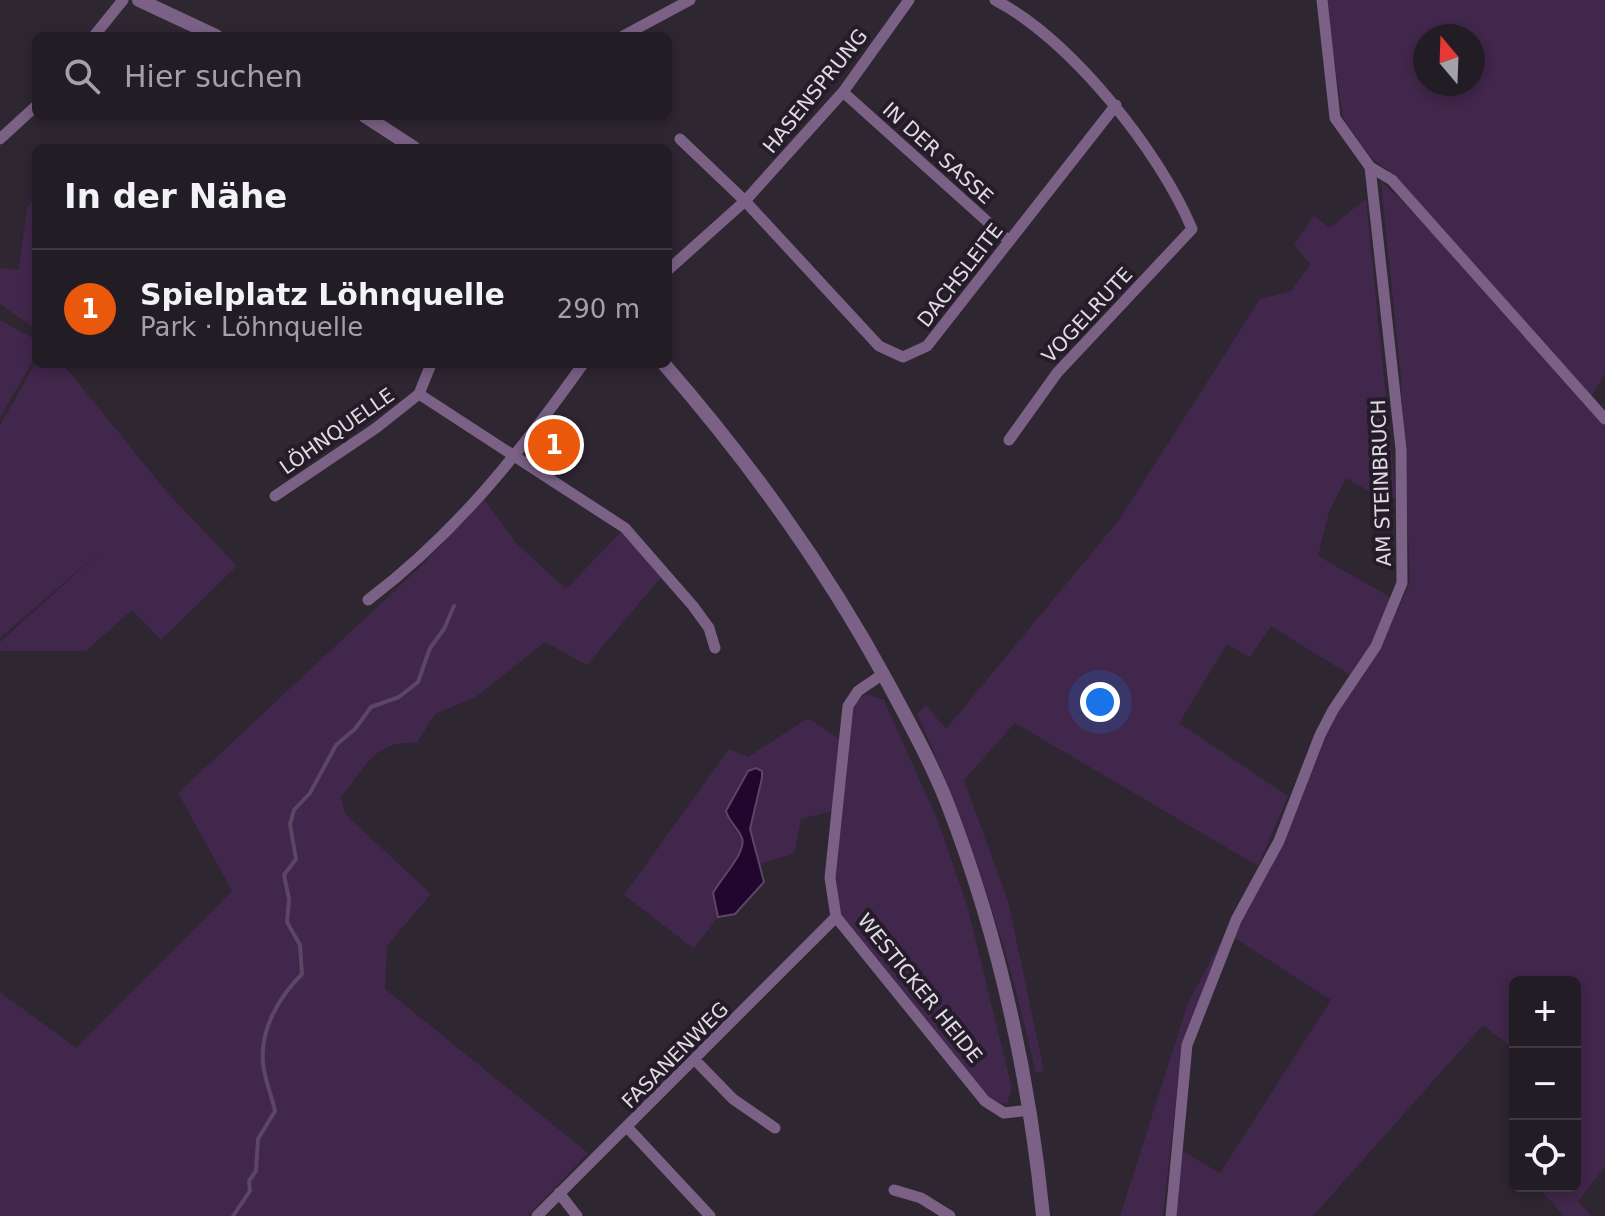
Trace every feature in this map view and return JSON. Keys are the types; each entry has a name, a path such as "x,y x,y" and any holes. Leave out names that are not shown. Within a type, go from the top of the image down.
{"street":[{"path":"97,32 123,0"},
{"path":"139,0 207,32"},
{"path":"630,32 690,0"},
{"name":"HASENSPRUNG","path":"672,266 745,201 843,92 909,0"},
{"path":"995,0 1021,14 1116,105"},
{"name":"AM STEINBRUCH","path":"1171,1216 1187,1045 1236,920 1279,841 1320,735 1376,646 1402,583 1401,449 1370,167 1335,118 1322,0"},
{"name":"IN DER SASSE","path":"843,92 1009,241"},
{"name":"VOGELRUTE","path":"1009,440 1057,373 1192,229 1168,179 1116,105"},
{"name":"DACHSLEITE","path":"745,201 879,346 903,357 927,346 1116,105"},
{"path":"0,139 32,110"},
{"path":"371,120 408,144"},
{"path":"680,139 745,201"},
{"path":"1370,167 1403,191 1605,419"},
{"name":"LÖHNQUELLE","path":"275,496 376,428 419,394 429,368"},
{"path":"368,600 420,561 457,525 580,368"},
{"path":"667,368 752,468 857,625 947,803 981,902 1008,997 1030,1110 1043,1216"},
{"name":"LÖHNQUELLE","path":"419,394 625,528 693,606 709,628 715,648"},
{"name":"WESTICKER HEIDE","path":"883,674 858,691 848,706 830,878 836,917 985,1101 1004,1113 1030,1110"},
{"name":"FASANENWEG","path":"537,1216 836,917"},
{"path":"695,1060 733,1099 775,1128"},
{"path":"627,1127 710,1216"},
{"path":"894,1190 921,1198 950,1216"},
{"path":"559,1193 577,1216"}],"shaded area":[{"path":"1325,0 1605,0 1605,374 1589,400 1398,178 1370,157 1343,118"},
{"path":"1381,181 1455,252 1605,422 1605,1167 1578,1201 1591,1216 1564,1216 1542,1192 1581,1192 1581,976 1509,976 1509,1045 1483,1025 1313,1216 1173,1216 1181,1150 1220,1173 1331,1000 1233,937 1336,710 1380,649 1410,582 1401,379"},
{"path":"1366,199 1396,498 1383,499 1346,478 1329,512 1318,556 1392,598 1369,647 1350,675 1271,626 1250,657 1227,644 1179,723 1288,796 1258,866 1015,723 964,780 1008,901 1044,1071 1036,1073 986,890 917,714 926,705 946,729 1119,520 1260,299 1291,291 1310,264 1294,245 1314,215 1329,228"},
{"path":"32,201 32,326 0,304 0,268 19,270 27,207"},
{"path":"0,320 32,338 32,362 0,418"},
{"path":"33,368 66,368 167,492 237,566 161,640 132,610 86,651 0,651 0,642 103,549 0,638 0,425"},
{"path":"484,499 516,543 566,589 621,532 663,575 587,665 545,642 476,697 435,714 417,743 403,743 381,751 341,797 345,814 431,894 387,946 385,989 588,1153 528,1216 0,1216 0,992 76,1048 232,891 178,793 421,566"},
{"path":"866,694 884,700 938,821 967,905 1012,1088 1007,1104 987,1100 840,916 834,878 854,703"},
{"path":"808,718 842,741 837,810 801,819 794,854 759,864 750,828 754,804 729,822 744,842 741,853 719,883 715,903 718,917 694,949 624,895 729,749 748,757"},
{"path":"756,768 762,771 762,778 750,829 764,882 735,914 718,917 713,893 743,844 726,811 748,771"},
{"path":"1225,934 1182,1045 1163,1216 1120,1216 1188,1003"}],"waterway":[{"path":"233,1216 250,1191 249,1181 256,1171 258,1139 275,1111 263,1063 268,1026 279,1003 302,974 300,945 287,922 289,899 284,875 296,859 290,824 294,810 310,793 336,745 355,729 371,707 399,697 418,682 430,648 444,629 454,606"}],"place":[{"name":"Spielplatz Löhnquelle","path":"554,445"}]}
